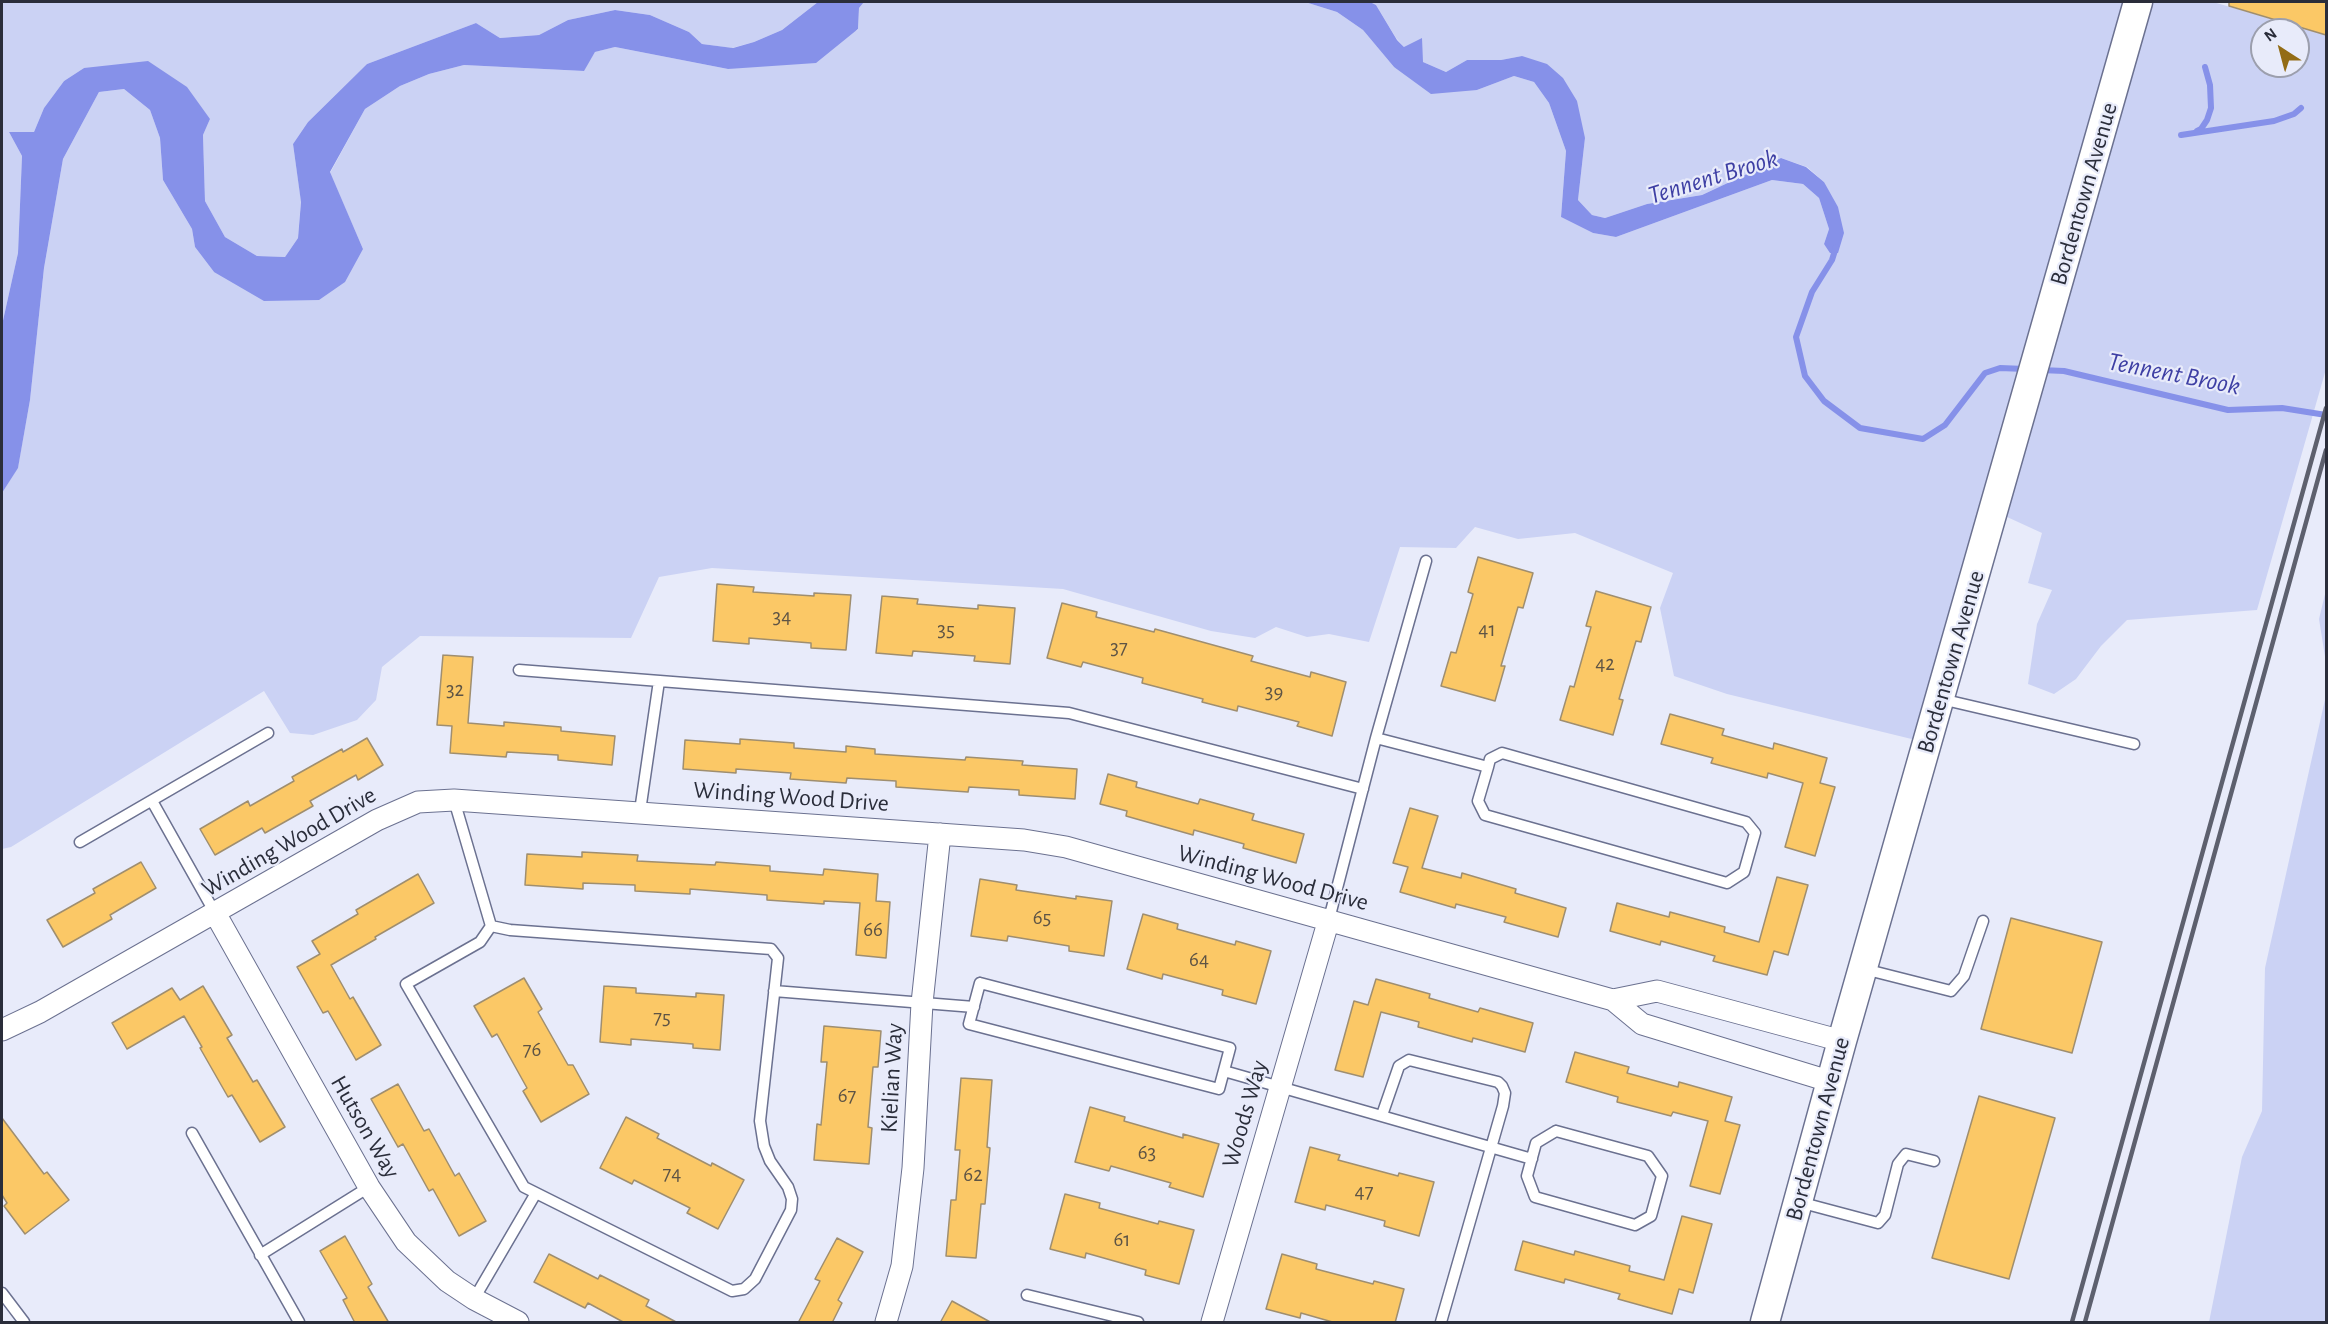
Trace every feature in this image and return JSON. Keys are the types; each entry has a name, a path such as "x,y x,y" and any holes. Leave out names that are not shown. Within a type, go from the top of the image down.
{"main road":[{"name":"Bordentown Avenue","path":"1765,1323 1842,1041 2138,2"}],"street":[{"name":"Winding Wood Drive","path":"2,1030 40,1012 397,810 418,802 454,800 640,811 1024,840 1066,847 1613,999 1642,1024 1832,1082"},
{"name":"Kielian Way","path":"886,1323 902,1266 913,1168 922,1003 940,834"},
{"name":"Hutson Way","path":"215,913 369,1187 406,1242 447,1281 518,1323"},
{"name":"Woods Way","path":"1212,1323 1278,1087 1329,920"},
{"name":"Winding Wood Drive","path":"1613,999 1657,991 1842,1041"}],"lane":[{"path":"1329,920 1376,738 1426,561"},
{"path":"519,670 1069,713 1363,789"},
{"path":"640,811 659,681"},
{"path":"1941,699 2134,744"},
{"path":"80,842 268,733"},
{"path":"1376,738 1488,767"},
{"path":"1502,753 1746,822 1755,833 1744,872 1727,883 1485,815 1478,801 1488,767 1491,759 1502,753"},
{"path":"454,800 490,926 480,942 406,984 524,1187 732,1291 744,1289 755,1280 791,1210 792,1199 788,1187 770,1161 764,1146 760,1121 778,958 771,949 510,930 490,926"},
{"path":"152,801 215,913"},
{"path":"1863,969 1951,991 1964,976 1983,921"},
{"path":"980,983 1230,1048 1219,1089 969,1024 974,1007 980,983"},
{"path":"774,991 974,1007"},
{"path":"1382,1115 1399,1066 1409,1060 1498,1082 1505,1093 1441,1323"},
{"path":"1224,1071 1532,1159"},
{"path":"1556,1131 1648,1156 1662,1176 1651,1216 1635,1225 1535,1197 1527,1176 1532,1159 1536,1143 1556,1131"},
{"path":"192,1133 298,1323"},
{"path":"1798,1202 1878,1223 1885,1215 1898,1164 1906,1154 1934,1161"},
{"path":"260,1255 369,1187"},
{"path":"474,1299 536,1193"},
{"path":"2,1293 24,1323"},
{"path":"1027,1294 1138,1323"}],"shaded area":[{"path":"2,2 818,2 782,30 754,42 732,48 702,44 689,32 650,15 615,10 568,20 539,35 500,38 476,23 367,64 308,122 293,144 301,201 298,238 285,257 257,256 225,237 205,201 203,135 210,119 84,68 64,81 44,108 34,132 9,132 22,156 18,253 2,325"},
{"path":"864,2 1305,2 1337,12 1363,30 1394,67 1477,90 1514,76 1534,82 1549,103 1566,151 1561,217 1593,233 1616,237 1772,180 1803,184 1819,198 1829,229 1824,244 1838,253 1824,182 1807,167 1781,158 1702,195 1647,204 1605,218 1592,215 1578,200 1585,138 1522,56 1501,60 1467,60 1446,72 1423,62 1404,47 1376,5 1370,2 2213,2 2268,18 2250,18 2250,78 2310,78 2310,30 2326,35 2326,369 2257,610 2127,620 2101,646 2076,679 2054,694 2028,684 2037,624 2052,590 2028,583 2042,533 1994,511 1928,743 1727,694 1674,676 1660,608 1673,573 1575,533 1518,539 1475,527 1456,548 1400,547 1369,642 1329,634 1307,637 1276,627 1255,638 1211,631 1063,589 712,568 659,577 631,638 420,636 382,667 376,700 357,720 313,735 290,733 264,691 11,847 2,849 2,493 18,467 30,400 44,268 63,159 99,92 124,89 150,110 160,138 163,180 192,229 195,247 214,272 363,249 330,173 365,109 400,86 429,74 464,65 583,71 595,52 615,47 728,69 858,30 859,8"},
{"path":"2326,590 2326,663 2319,619"},
{"path":"2326,695 2326,1322 2209,1322 2242,1157 2262,1111 2265,968"}],"water":[{"path":"818,2 864,2 859,8 858,29 816,63 728,69 615,47 595,52 584,71 464,65 429,74 400,86 365,109 330,172 363,249 345,282 319,300 264,301 214,272 195,247 192,229 163,180 160,138 150,110 124,89 99,92 63,159 44,268 30,400 18,468 2,493 2,325 18,253 22,156 9,132 34,132 44,108 64,81 84,68 148,61 187,87 210,119 203,135 205,201 225,237 257,256 285,257 298,238 301,202 293,144 308,122 367,64 476,23 500,38 539,35 568,20 615,10 650,15 689,32 702,44 733,48 782,30"},
{"path":"1305,2 1370,2 1376,5 1397,40 1404,47 1422,38 1423,62 1446,72 1467,60 1501,60 1522,56 1547,64 1563,78 1577,101 1585,138 1578,200 1592,215 1605,218 1647,204 1702,195 1781,158 1806,167 1824,182 1838,207 1844,233 1838,253 1830,253 1824,244 1829,229 1819,198 1803,184 1772,180 1616,237 1593,233 1561,217 1566,151 1549,103 1534,82 1514,76 1477,90 1431,94 1394,67 1363,30 1337,12"}],"building":[{"path":"2229,2 2326,2 2326,35 2310,30 2310,18 2269,18 2229,6"},
{"path":"1478,557 1533,573 1523,608 1518,607 1501,666 1505,666 1495,701 1441,686 1451,652 1456,653 1473,594 1468,592"},
{"path":"717,584 754,587 753,592 814,596 814,593 851,595 846,650 811,648 811,643 749,638 749,644 713,641"},
{"path":"1596,591 1651,607 1641,642 1636,641 1619,699 1623,700 1613,735 1560,720 1570,686 1574,687 1591,627 1586,626"},
{"path":"882,596 918,599 917,604 978,609 978,605 1015,608 1010,664 974,661 975,656 913,651 912,656 876,653"},
{"path":"1062,603 1097,612 1096,617 1154,632 1155,629 1253,656 1251,661 1310,677 1311,672 1346,682 1332,736 1297,726 1299,722 1238,706 1237,711 1202,702 1203,699 1142,683 1143,678 1083,662 1081,667 1047,658"},
{"path":"443,655 473,657 468,723 504,726 504,722 561,727 561,731 615,736 612,765 558,760 558,755 507,752 506,757 450,753 452,726 437,725"},
{"path":"1670,714 1724,729 1722,735 1773,749 1774,743 1827,758 1820,783 1835,787 1815,856 1785,847 1803,783 1768,773 1767,778 1711,763 1713,758 1661,744"},
{"path":"367,738 383,765 358,780 356,775 310,801 313,806 265,833 262,828 215,855 200,829 248,801 250,806 294,781 292,777"},
{"path":"740,739 794,743 794,748 846,752 846,746 875,749 875,754 1023,761 1022,765 1077,769 1075,799 1019,795 1019,790 969,787 968,792 896,787 896,781 847,778 846,783 790,779 791,773 736,769 736,773 683,769 685,740 740,744"},
{"path":"1108,774 1137,782 1136,787 1198,804 1200,799 1254,814 1252,820 1304,834 1296,863 1243,848 1244,844 1194,830 1193,835 1126,816 1127,811 1100,804"},
{"path":"1410,808 1438,816 1422,868 1461,878 1462,873 1516,889 1515,893 1566,908 1558,937 1504,922 1506,917 1456,904 1455,908 1400,892 1408,867 1393,863"},
{"path":"582,852 638,855 637,861 715,865 716,862 770,866 770,871 823,875 824,869 878,874 876,901 890,902 886,958 856,955 860,903 824,901 824,904 767,900 767,895 690,889 690,894 635,891 635,885 583,883 583,889 525,885 527,854 582,857"},
{"path":"141,862 156,888 110,915 112,919 63,947 47,920 95,893 93,889"},
{"path":"418,874 434,903 331,965 350,999 353,997 381,1045 356,1060 328,1011 323,1013 297,967 320,954 312,941 358,914 356,910"},
{"path":"1777,877 1808,885 1788,955 1774,951 1767,975 1713,961 1715,956 1661,941 1660,945 1610,931 1617,903 1669,917 1670,912 1725,927 1724,932 1759,942"},
{"path":"980,879 1017,885 1016,890 1076,899 1076,896 1112,901 1104,956 1069,951 1069,946 1008,936 1007,941 971,936"},
{"path":"1143,914 1178,924 1177,929 1235,945 1236,941 1271,951 1256,1004 1222,995 1223,990 1163,974 1162,979 1127,969"},
{"path":"2011,918 2102,942 2072,1053 1981,1029"},
{"path":"524,978 542,1009 538,1012 568,1065 573,1065 589,1094 541,1122 523,1091 527,1088 497,1034 492,1037 474,1006"},
{"path":"1376,979 1430,994 1429,998 1478,1012 1480,1008 1533,1023 1525,1052 1473,1038 1472,1042 1418,1027 1419,1022 1381,1012 1363,1077 1335,1070 1354,1001 1368,1005"},
{"path":"203,986 232,1035 227,1038 253,1082 257,1080 285,1127 260,1142 232,1095 228,1097 184,1016 127,1049 112,1023 172,988 180,1000"},
{"path":"604,986 636,988 636,993 696,997 696,993 724,995 720,1050 693,1048 693,1044 631,1039 631,1045 600,1042"},
{"path":"824,1026 881,1031 878,1067 873,1067 868,1127 872,1128 869,1164 814,1160 817,1124 821,1125 827,1062 821,1062"},
{"path":"1575,1052 1629,1067 1627,1073 1678,1087 1679,1082 1732,1097 1725,1121 1740,1125 1720,1194 1690,1186 1708,1121 1673,1112 1671,1116 1617,1102 1618,1097 1566,1082"},
{"path":"961,1078 992,1080 987,1147 990,1148 985,1204 981,1204 976,1258 946,1256 951,1200 956,1200 960,1150 955,1150"},
{"path":"398,1084 424,1131 429,1129 455,1176 459,1173 486,1221 459,1236 433,1189 429,1191 403,1144 398,1147 371,1099"},
{"path":"1979,1096 2055,1118 2009,1279 1932,1258"},
{"path":"1090,1107 1125,1117 1124,1121 1183,1138 1183,1134 1219,1144 1203,1197 1169,1187 1171,1183 1111,1166 1109,1171 1075,1162"},
{"path":"626,1117 659,1134 657,1138 744,1180 718,1229 687,1213 690,1208 634,1180 632,1184 600,1168"},
{"path":"2,1118 44,1174 47,1172 69,1200 25,1234 4,1206 7,1203 2,1195"},
{"path":"1310,1147 1340,1155 1338,1160 1398,1176 1399,1173 1434,1182 1419,1236 1384,1226 1385,1221 1326,1205 1325,1210 1295,1202"},
{"path":"1065,1194 1100,1203 1099,1208 1158,1224 1159,1221 1194,1230 1179,1284 1145,1275 1146,1270 1086,1253 1085,1258 1050,1249"},
{"path":"1682,1216 1712,1224 1693,1293 1679,1289 1672,1314 1618,1299 1620,1294 1565,1279 1564,1283 1515,1270 1523,1241 1574,1255 1575,1251 1630,1266 1629,1271 1664,1280"},
{"path":"345,1236 372,1284 368,1287 389,1323 355,1323 343,1300 347,1298 320,1251"},
{"path":"837,1238 863,1252 838,1300 842,1303 832,1323 798,1323 820,1281 815,1279"},
{"path":"549,1254 598,1279 600,1275 649,1300 646,1306 678,1323 625,1323 588,1303 585,1308 534,1282"},
{"path":"1282,1254 1317,1264 1316,1269 1373,1284 1374,1281 1404,1289 1395,1323 1336,1323 1301,1313 1300,1318 1266,1309"},
{"path":"952,1301 992,1323 940,1323"}],"waterway":[{"path":"2197,131 2207,120 2211,108 2210,85 2205,67"},
{"path":"2181,135 2274,121 2294,114 2301,108"},
{"name":"Tennent Brook","path":"1836,247 1832,260 1812,292 1796,337 1805,376 1824,401 1860,428 1923,439 1945,425 1985,373 2000,368 2025,369"},
{"name":"Tennent Brook","path":"2041,370 2064,371 2228,410 2282,408 2326,415"}],"railway":[{"path":"2072,1322 2326,408"},
{"path":"2085,1322 2326,450"}]}
